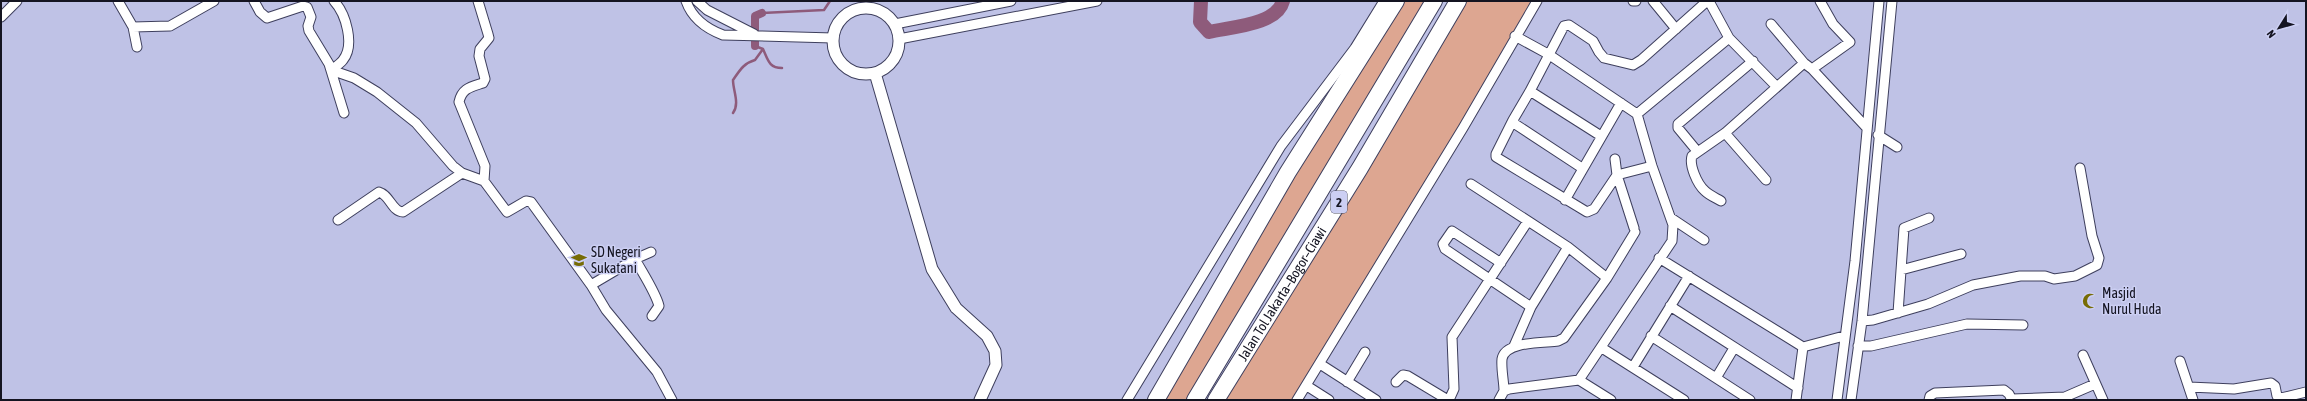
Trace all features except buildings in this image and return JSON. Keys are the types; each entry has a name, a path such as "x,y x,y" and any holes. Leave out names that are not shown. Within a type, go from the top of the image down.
{"highway":[{"path":"1156,400 1288,172 1396,1"},
{"name":"Jalan Tol Jakarta–Bogor–Ciawi","path":"1195,400 1434,1"},
{"name":"Jalan Tol Jakarta–Bogor–Ciawi","path":"1216,400 1360,168 1458,1"}],"street":[{"path":"1,17 17,1"},
{"path":"118,1 133,27 138,47"},
{"path":"133,27 170,26 214,1"},
{"path":"254,1 260,12 267,18 303,6 307,8 311,17 308,26 309,31 331,70 344,113"},
{"path":"331,70 344,60 348,46 343,13 334,1"},
{"path":"478,1 489,38 480,49 479,56 486,75 483,83 465,89 461,94 459,102 485,166 484,181"},
{"path":"686,1 698,20 712,31 723,35 742,37 754,34 833,38"},
{"path":"698,1 707,10 754,34"},
{"path":"895,24 1011,1"},
{"path":"899,40 1097,1"},
{"path":"1127,400 1281,146 1355,48 1384,1"},
{"path":"1297,400 1307,386 1463,128 1515,36 1537,1"},
{"path":"1653,1 1676,29"},
{"path":"1812,69 1850,42 1833,24 1820,1"},
{"path":"1837,400 1844,336 1855,261 1866,127 1879,1"},
{"path":"1851,400 1862,321 1878,135 1892,1"},
{"path":"1652,166 1617,175 1590,212 1585,211 1565,200 1496,157 1496,154 1513,120 1530,91 1561,29 1567,24 1593,41 1598,52 1604,58 1633,65 1705,3 1710,2 1715,8 1729,38 1776,86"},
{"path":"871,4 889,17 895,24 899,40 898,51 892,62 883,69 874,73 857,72 849,68 837,55 833,38 840,21 853,6 871,4"},
{"path":"712,31 721,17"},
{"path":"1771,24 1804,63 1812,69 1866,127"},
{"path":"1515,36 1548,54 1637,114 1652,166 1672,218 1673,237 1602,348 1579,380"},
{"path":"1637,114 1729,38"},
{"path":"1697,151 1678,128 1678,124 1753,61"},
{"path":"1721,201 1705,191 1698,180 1691,162 1697,151 1725,133 1776,86 1804,63"},
{"path":"331,70 354,78 377,92 416,123 453,166 462,173 484,181 507,212 526,201 531,202 591,285 606,310 657,372 672,400"},
{"path":"874,73 932,269 956,308 987,336 995,351 996,365 980,400"},
{"path":"1530,91 1601,136"},
{"path":"1565,200 1582,168 1621,103"},
{"path":"1513,120 1515,124 1582,168"},
{"path":"1725,133 1766,180"},
{"path":"1878,135 1897,147"},
{"path":"1499,400 1504,391 1502,357 1506,351 1514,346 1562,340 1607,278 1635,230 1617,175 1615,160"},
{"path":"1862,321 1873,320 1928,304 1973,285 2020,276 2045,276 2054,279 2075,276 2097,265 2099,258 2092,236 2080,168"},
{"path":"338,220 379,192 385,195 397,211 403,212 462,173"},
{"path":"1471,184 1568,247 1607,278"},
{"path":"1672,218 1704,240"},
{"path":"1898,313 1904,228 1929,218"},
{"path":"1396,382 1403,376 1408,376 1448,400 1454,389 1452,337 1492,279 1528,221"},
{"path":"1502,263 1455,232 1450,232 1443,244 1444,249 1492,279 1531,307"},
{"path":"1514,346 1531,307 1568,247"},
{"path":"591,285 635,259 652,252"},
{"path":"1901,270 1961,254"},
{"path":"1659,258 1803,347 1844,336"},
{"path":"635,259 647,284 657,296 658,306 652,316"},
{"path":"1855,261 1868,262"},
{"path":"1633,367 1689,276"},
{"path":"1670,306 1798,388"},
{"path":"1858,346 1872,346 1967,324 2023,325"},
{"path":"1651,336 1750,400"},
{"path":"1796,400 1803,347"},
{"path":"1602,348 1684,400"},
{"path":"1716,378 1734,348"},
{"path":"1347,382 1365,352"},
{"path":"2083,355 2103,400"},
{"path":"2180,361 2193,400"},
{"path":"1320,364 1376,400"},
{"path":"1504,391 1513,388 1579,380 1612,400"},
{"path":"2189,387 2234,389 2271,383 2275,386 2278,397 2286,399 2305,395"},
{"path":"1929,400 1930,396 1935,393 2004,390 2012,400 2065,397 2095,384"},
{"path":"975,400 988,385"},
{"path":"1307,386 1330,400"}],"shaded area":[{"path":"1395,1 1432,1 1195,400 1156,400"},
{"path":"1458,1 1537,1 1297,400 1216,400"}],"waterway":[{"path":"762,13 824,10 830,1"},
{"path":"1201,1 1200,22 1209,32 1252,24 1262,20 1272,15 1279,9 1283,1"},
{"path":"755,46 755,16 762,13"},
{"path":"733,113 736,105 733,80 742,67 755,60 763,49 755,46"},
{"path":"763,49 770,63 774,67 782,68"}],"place":[{"name":"SD Negeri Sukatani","path":"579,260"},
{"name":"Masjid Nurul Huda","path":"2090,301"}]}
